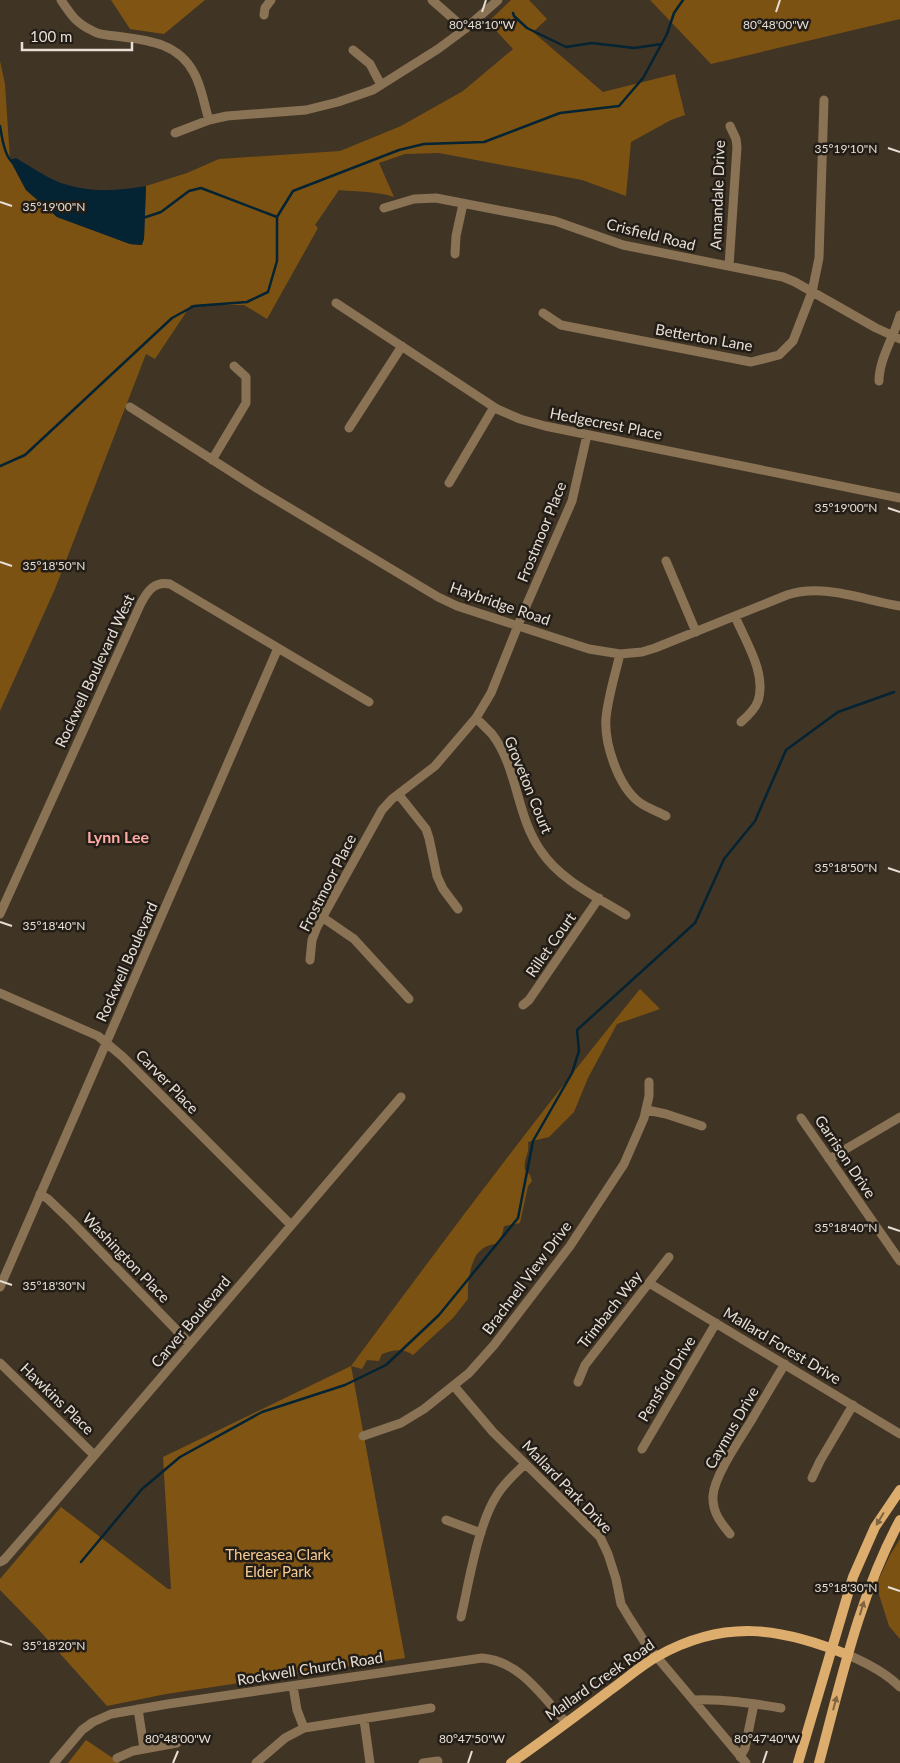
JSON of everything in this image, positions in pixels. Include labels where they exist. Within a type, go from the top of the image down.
[{"type":"main road","points":[[798,1763],[847,1594],[863,1551],[875,1527],[900,1490]]},
{"type":"main road","points":[[818,1763],[848,1655],[874,1572],[900,1520]]},
{"type":"main road","name":"Mallard Creek Road","points":[[511,1763],[657,1656],[707,1635],[734,1630],[778,1633],[831,1648],[848,1655]]},
{"type":"street","points":[[61,0],[74,19],[95,33],[147,40],[175,50],[186,60],[195,74],[209,120]]},
{"type":"street","points":[[264,15],[265,8],[271,0]]},
{"type":"street","points":[[432,0],[465,29]]},
{"type":"street","points":[[175,134],[209,120],[227,116],[306,110],[373,90],[465,29],[498,0]]},
{"type":"street","points":[[353,50],[370,64],[381,85]]},
{"type":"street","name":"Betterton Lane","points":[[543,313],[561,325],[751,362],[779,355],[793,341],[812,292],[819,258],[824,100]]},
{"type":"street","name":"Annandale Drive","points":[[729,266],[736,147],[736,139],[730,126]]},
{"type":"street","name":"Crisfield Road","points":[[384,208],[401,202],[436,198],[555,221],[623,245],[783,277],[897,338]]},
{"type":"street","points":[[456,254],[456,236],[463,204]]},
{"type":"street","name":"Hedgecrest Place","points":[[336,303],[494,407],[511,416],[531,423],[900,498]]},
{"type":"street","points":[[879,382],[882,363],[897,338],[900,315]]},
{"type":"street","points":[[349,428],[402,346]]},
{"type":"street","points":[[212,460],[246,403],[246,377],[234,366]]},
{"type":"street","name":"Haybridge Road","points":[[130,407],[212,460],[438,597],[457,606],[588,649],[620,654],[642,652],[787,594],[808,590],[833,592],[900,606]]},
{"type":"street","points":[[449,483],[494,407]]},
{"type":"street","name":"Frostmoor Place","points":[[310,960],[312,940],[322,917],[382,810],[435,766],[476,718],[491,694],[572,501],[587,435]]},
{"type":"street","points":[[666,561],[696,632]]},
{"type":"street","name":"Rockwell Boulevard West","points":[[0,914],[149,589],[159,584],[170,584],[369,702]]},
{"type":"street","points":[[735,616],[760,681],[760,692],[757,702],[742,722]]},
{"type":"street","name":"Rockwell Boulevard","points":[[0,1287],[278,648]]},
{"type":"street","points":[[620,654],[606,717],[607,738],[621,781],[626,789],[638,801],[666,816]]},
{"type":"street","name":"Groveton Court","points":[[476,718],[492,735],[501,750],[530,833],[540,850],[560,872],[626,915]]},
{"type":"street","points":[[399,795],[426,829],[430,838],[436,876],[458,909]]},
{"type":"street","name":"Rillet Court","points":[[523,1006],[600,898]]},
{"type":"street","points":[[322,917],[354,939],[408,998]]},
{"type":"street","name":"Carver Place","points":[[0,994],[83,1029],[98,1036],[107,1043],[123,1056],[291,1225]]},
{"type":"street","name":"Brachnell View Drive","points":[[363,1436],[387,1429],[412,1417],[469,1373],[494,1345],[570,1246],[624,1164],[636,1141],[647,1110],[649,1082]]},
{"type":"street","name":"Carver Boulevard","points":[[0,1562],[4,1560],[401,1097]]},
{"type":"street","points":[[647,1110],[702,1126]]},
{"type":"street","points":[[829,1159],[900,1117]]},
{"type":"street","name":"Garrison Drive","points":[[801,1118],[900,1262]]},
{"type":"street","name":"Washington Place","points":[[40,1194],[48,1199],[72,1222],[190,1344]]},
{"type":"street","name":"Trimbach Way","points":[[578,1382],[585,1365],[669,1257]]},
{"type":"street","name":"Mallard Forest Drive","points":[[649,1283],[900,1434]]},
{"type":"street","name":"Pensfold Drive","points":[[642,1448],[716,1323]]},
{"type":"street","name":"Hawkins Place","points":[[0,1363],[94,1455]]},
{"type":"street","name":"Caymus Drive","points":[[730,1534],[719,1521],[714,1508],[713,1495],[716,1484],[727,1461],[785,1364]]},
{"type":"street","name":"Mallard Park Drive","points":[[454,1386],[493,1432],[600,1538],[611,1562],[621,1604],[646,1644],[743,1760]]},
{"type":"street","points":[[812,1478],[853,1405]]},
{"type":"street","points":[[461,1617],[481,1533],[495,1497],[525,1464]]},
{"type":"street","points":[[446,1520],[481,1533]]},
{"type":"street","points":[[848,1655],[870,1664],[887,1675],[900,1687]]},
{"type":"street","name":"Rockwell Church Road","points":[[54,1763],[77,1734],[93,1722],[111,1714],[482,1658],[492,1659],[512,1667],[522,1674],[566,1722]]},
{"type":"street","points":[[293,1686],[296,1705],[304,1728]]},
{"type":"street","points":[[694,1700],[724,1700],[780,1708]]},
{"type":"street","points":[[743,1760],[754,1704]]},
{"type":"street","points":[[256,1763],[285,1738],[304,1728],[431,1708]]},
{"type":"street","points":[[138,1709],[144,1748]]},
{"type":"street","points":[[364,1720],[370,1763]]},
{"type":"street","points":[[118,1758],[144,1748],[177,1743]]},
{"type":"street","points":[[423,1763],[438,1761]]},
{"type":"green space","points":[[111,0],[205,0],[164,34],[130,29]]},
{"type":"green space","name":"Thereasea Clark Elder Park","points":[[351,1366],[405,1658],[166,1694],[107,1706],[0,1590],[0,1579],[61,1507],[168,1589],[171,1589],[163,1457]]},
{"type":"green space","points":[[86,1740],[120,1763],[68,1763]]},
{"type":"shaded area","points":[[511,0],[529,0],[547,19],[533,32],[603,92],[675,74],[685,115],[671,120],[631,142],[626,196],[582,180],[439,153],[405,154],[379,163],[394,197],[339,190],[315,225],[318,228],[267,319],[244,305],[191,305],[155,359],[146,354],[55,589],[0,711],[0,61],[5,84],[10,160],[26,190],[57,217],[130,244],[141,245],[144,239],[146,186],[187,173],[219,159],[340,151],[401,126],[463,91],[513,49],[488,22]]},
{"type":"shaded area","points":[[650,0],[900,0],[900,19],[711,64]]},
{"type":"shaded area","points":[[640,989],[660,1009],[617,1024],[588,1078],[574,1112],[549,1137],[528,1142],[525,1170],[530,1175],[532,1181],[528,1186],[520,1223],[504,1226],[498,1242],[485,1247],[477,1255],[470,1274],[468,1299],[453,1318],[413,1355],[405,1351],[394,1351],[382,1354],[379,1361],[367,1360],[362,1369],[351,1366],[493,1176]]},
{"type":"shaded area","points":[[900,1539],[900,1639],[889,1626],[876,1585]]},
{"type":"water","points":[[16,158],[49,178],[72,186],[103,190],[146,186],[144,239],[142,245],[130,244],[57,217],[26,190],[10,160]]},
{"type":"waterway","points":[[0,466],[25,455],[172,318],[194,306],[247,302],[268,292],[277,261],[277,217],[293,191],[399,150],[424,144],[484,142],[560,113],[619,106],[643,78],[667,34],[674,13],[683,0]]},
{"type":"waterway","points":[[513,13],[527,28],[566,47],[592,43],[634,48],[662,44]]},
{"type":"waterway","points":[[0,126],[5,150],[12,162]]},
{"type":"waterway","points":[[143,218],[161,212],[189,191],[201,188],[277,217]]},
{"type":"waterway","points":[[81,1562],[142,1489],[180,1457],[262,1412],[345,1385],[386,1365],[439,1315],[518,1218],[533,1141],[572,1073],[579,1051],[577,1030],[695,923],[724,859],[755,821],[786,750],[838,712],[894,692]]},
{"type":"district","name":"Lynn Lee","points":[[118,837]]}]
